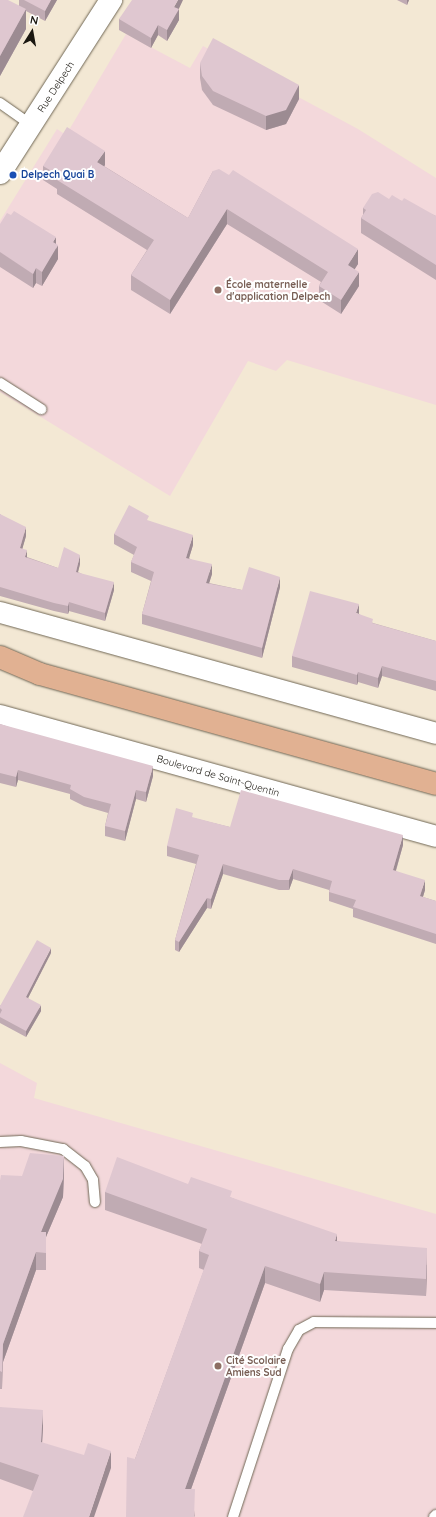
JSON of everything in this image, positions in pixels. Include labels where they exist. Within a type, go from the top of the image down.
[{"type":"main road","points":[[1,660],[40,674],[436,784]]},
{"type":"street","name":"Rue Delpech","points":[[0,173],[111,0]]},
{"type":"street","points":[[0,612],[436,733]]},
{"type":"street","name":"Boulevard de Saint-Quentin","points":[[0,715],[436,836]]},
{"type":"lane","points":[[0,103],[31,125]]},
{"type":"lane","points":[[0,383],[41,409]]},
{"type":"lane","points":[[0,1142],[63,1149],[85,1166],[93,1180],[95,1202]]},
{"type":"lane","points":[[234,1517],[288,1349],[299,1330],[314,1322],[436,1323]]},
{"type":"shaded area","name":"École maternelle d'application Delpech","points":[[126,34],[190,68],[203,46],[358,129],[436,178],[436,405],[287,360],[276,371],[248,361],[170,496],[0,392],[0,221],[57,129],[66,135]]},
{"type":"shaded area","name":"Cité Scolaire Amiens Sud","points":[[0,1063],[37,1083],[34,1098],[436,1214],[436,1517],[0,1517]]},
{"type":"building","points":[[0,0],[8,0],[26,9],[0,56]]},
{"type":"building","points":[[24,0],[51,0],[45,11]]},
{"type":"building","points":[[132,0],[178,0],[174,7],[179,9],[167,30],[158,25],[151,38],[119,19]]},
{"type":"building","points":[[213,38],[299,85],[286,110],[266,116],[213,91],[202,76],[200,63]]},
{"type":"building","points":[[67,127],[105,151],[97,162],[188,218],[213,171],[219,169],[229,175],[233,170],[358,249],[348,265],[359,272],[341,300],[319,286],[328,272],[227,209],[170,300],[131,275],[154,240],[57,180],[60,176],[43,166]]},
{"type":"building","points":[[378,192],[389,199],[392,195],[402,201],[404,198],[436,216],[436,265],[361,218],[366,210],[363,208],[372,194]]},
{"type":"building","points":[[14,211],[56,237],[53,242],[58,245],[42,272],[36,268],[33,274],[0,252],[0,224],[7,213],[11,215]]},
{"type":"building","points":[[129,505],[149,516],[147,520],[193,535],[186,558],[212,564],[206,583],[242,590],[249,567],[280,577],[262,648],[142,614],[154,572],[131,562],[137,547],[114,534]]},
{"type":"building","points":[[0,514],[26,527],[20,548],[27,550],[25,557],[58,568],[64,547],[80,555],[76,572],[114,582],[105,613],[69,602],[68,606],[54,603],[0,587]]},
{"type":"building","points":[[310,591],[359,604],[356,613],[373,619],[372,623],[436,641],[436,681],[382,666],[378,678],[358,672],[357,675],[292,656]]},
{"type":"building","points":[[0,724],[153,766],[146,792],[136,790],[125,831],[105,826],[111,804],[84,797],[70,789],[71,785],[18,770],[16,777],[0,773]]},
{"type":"building","points":[[241,790],[403,835],[393,870],[425,880],[420,896],[436,901],[436,934],[353,907],[356,900],[329,892],[332,881],[293,869],[289,880],[279,880],[223,864],[211,899],[207,898],[179,942],[175,940],[199,855],[167,846],[176,808],[193,813],[192,817],[230,827]]},
{"type":"building","points":[[37,940],[51,948],[26,997],[41,1005],[26,1031],[0,1017],[2,1010],[0,1006]]},
{"type":"building","points":[[30,1153],[64,1156],[63,1179],[41,1232],[46,1232],[46,1253],[36,1252],[3,1344],[2,1372],[0,1371],[0,1181],[1,1175],[22,1176]]},
{"type":"building","points":[[117,1157],[188,1184],[191,1177],[232,1191],[230,1197],[337,1234],[335,1241],[427,1248],[426,1279],[324,1272],[320,1284],[265,1266],[185,1489],[195,1489],[194,1517],[126,1517],[127,1457],[135,1459],[209,1255],[199,1251],[207,1229],[105,1192]]},
{"type":"building","points":[[0,1407],[43,1410],[41,1442],[84,1455],[88,1443],[111,1451],[89,1517],[23,1517],[39,1475],[0,1462]]},
{"type":"place","name":"Delpech Quai B","points":[[13,175]]},
{"type":"place","name":"École maternelle d'application Delpech","points":[[218,290]]},
{"type":"place","name":"Cité Scolaire Amiens Sud","points":[[218,1366]]}]
